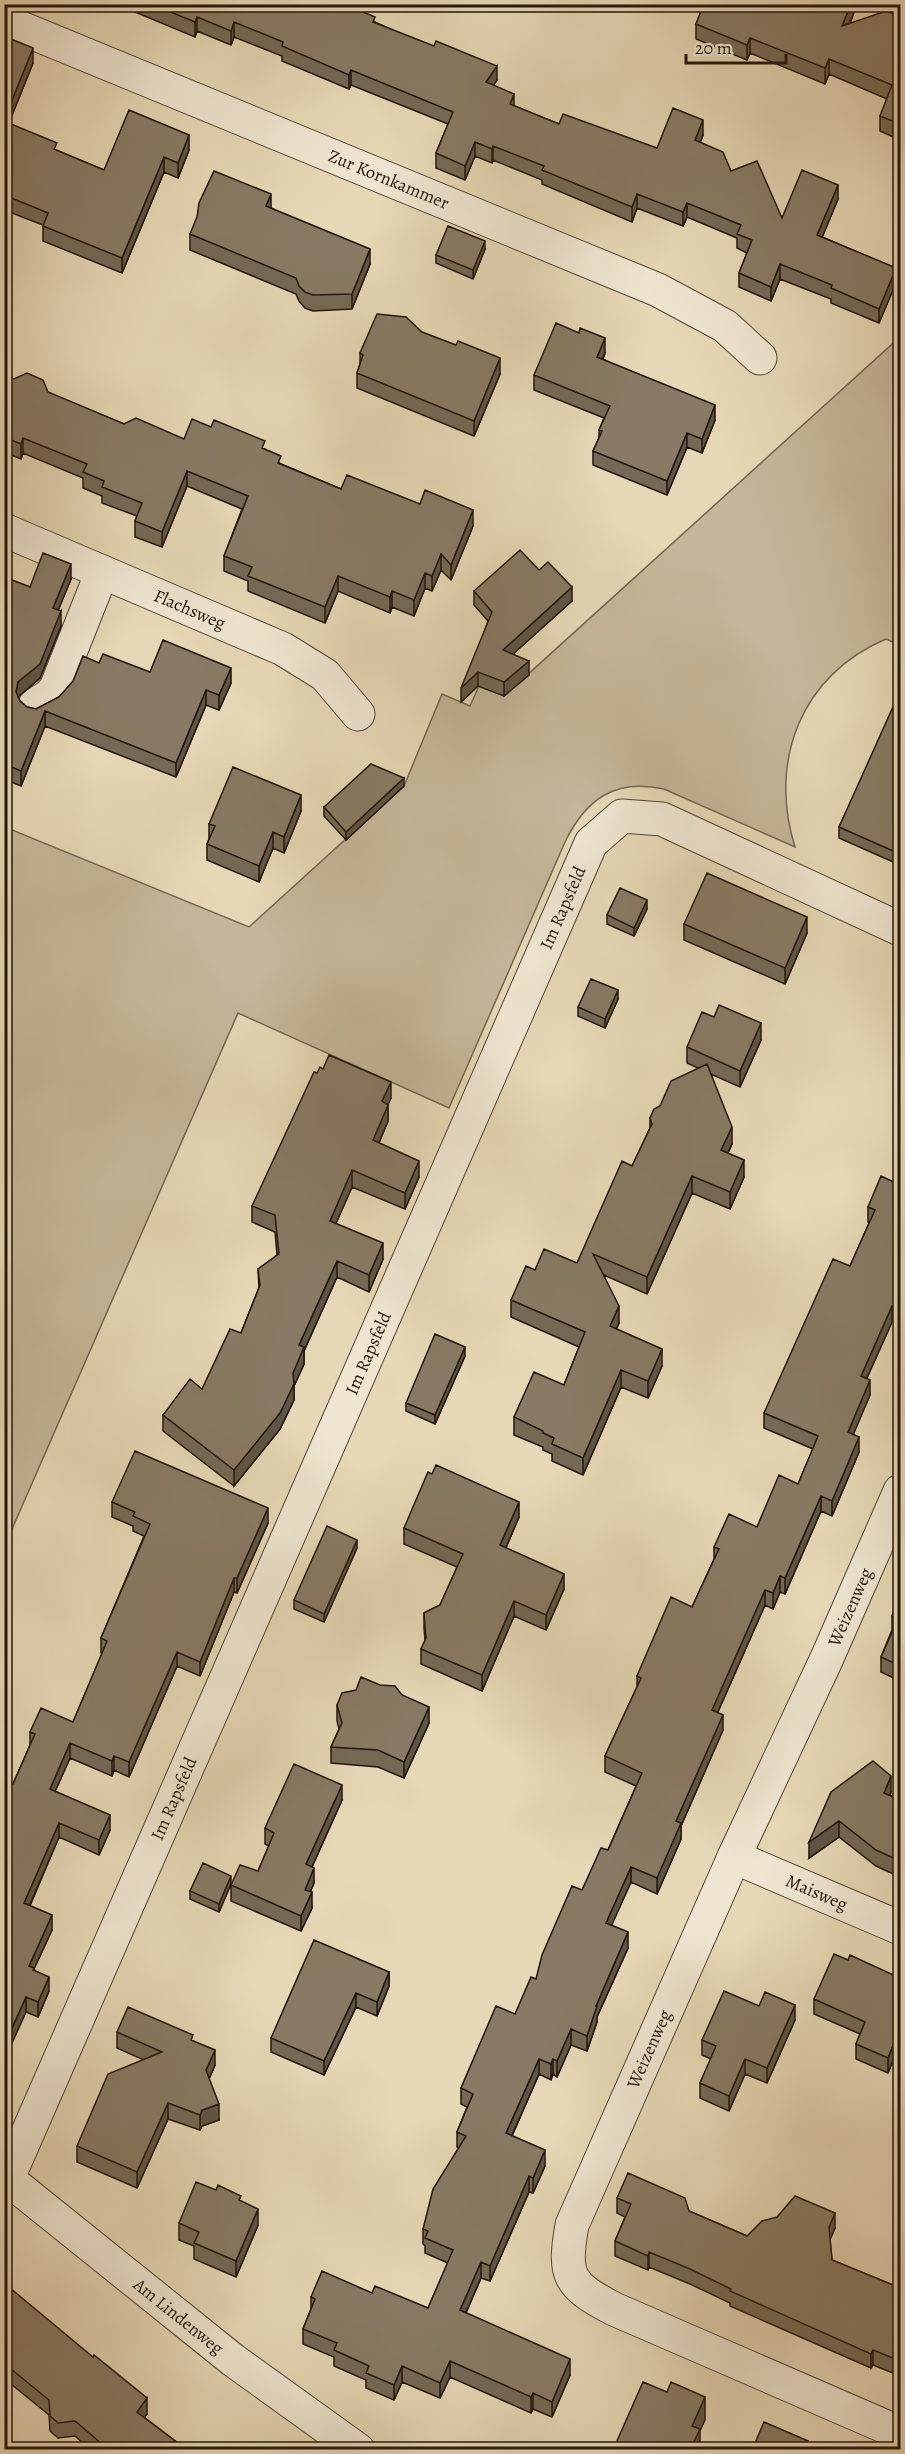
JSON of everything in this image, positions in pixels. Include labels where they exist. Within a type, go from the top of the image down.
[{"type":"street","name":"Zur Kornkammer","points":[[4,21],[658,290],[724,326],[760,358]]},
{"type":"street","name":"Flachsweg","points":[[4,530],[283,649],[325,675],[358,714]]},
{"type":"street","points":[[35,705],[49,696],[56,688],[102,572]]},
{"type":"street","name":"Im Rapsfeld","points":[[6,2177],[591,843],[622,816],[662,819],[900,929]]},
{"type":"street","name":"Weizenweg","points":[[900,1491],[827,1658],[734,1857],[572,2225],[566,2257],[572,2279],[587,2295],[614,2309],[900,2433]]},
{"type":"street","name":"Maisweg","points":[[734,1857],[900,1928]]},
{"type":"street","name":"Am Lindenweg","points":[[6,2177],[233,2360],[358,2450]]},
{"type":"shaded area","points":[[900,337],[900,645],[886,639],[857,655],[832,675],[813,698],[798,724],[790,753],[786,783],[788,815],[795,847],[664,789],[647,786],[631,787],[604,795],[593,803],[582,814],[565,842],[449,1108],[238,1013],[5,1545],[5,827],[249,927],[404,786],[442,694],[470,706],[479,686],[504,696]]},
{"type":"building","points":[[151,4],[344,4],[375,17],[373,22],[434,46],[436,41],[497,66],[486,82],[514,94],[510,104],[559,124],[563,114],[657,148],[673,108],[703,120],[695,140],[723,152],[731,171],[757,161],[782,218],[802,170],[838,185],[817,235],[896,268],[879,309],[831,288],[832,285],[780,264],[771,287],[739,273],[752,240],[737,234],[741,225],[687,203],[683,212],[637,194],[632,207],[542,170],[544,166],[493,146],[492,149],[475,142],[465,166],[436,153],[453,112],[351,70],[349,75],[282,46],[283,42],[234,22],[231,31],[197,17],[195,22]]},
{"type":"building","points":[[704,4],[851,4],[842,26],[886,11],[900,16],[900,124],[880,116],[892,85],[829,59],[825,68],[750,38],[747,45],[696,24]]},
{"type":"building","points":[[6,37],[33,48],[4,120],[4,39]]},
{"type":"building","points":[[129,110],[189,135],[178,163],[164,157],[122,258],[43,226],[48,213],[4,195],[4,121],[57,143],[54,149],[104,170]]},
{"type":"building","points":[[214,171],[271,194],[266,206],[370,249],[352,294],[313,295],[305,292],[299,286],[296,278],[190,234],[197,217],[199,203]]},
{"type":"building","points":[[448,226],[485,241],[473,270],[436,255]]},
{"type":"building","points":[[900,244],[900,266],[895,266]]},
{"type":"building","points":[[377,314],[406,317],[422,332],[456,345],[458,341],[500,358],[474,421],[357,373],[363,355],[360,353]]},
{"type":"building","points":[[556,323],[579,333],[580,328],[605,338],[597,357],[715,405],[702,439],[687,433],[667,481],[593,451],[602,431],[599,430],[610,406],[534,375]]},
{"type":"building","points":[[27,373],[43,380],[48,392],[124,424],[136,418],[184,439],[192,419],[211,427],[214,420],[265,441],[262,448],[281,456],[278,463],[341,489],[347,475],[420,504],[425,490],[473,510],[451,565],[441,554],[432,576],[425,573],[414,600],[392,591],[390,597],[338,576],[325,607],[248,576],[252,567],[224,556],[248,496],[187,471],[162,532],[135,521],[142,503],[102,487],[104,481],[83,472],[87,464],[23,438],[21,444],[4,437],[4,375],[14,379]]},
{"type":"building","points":[[520,550],[539,570],[548,562],[572,587],[503,650],[529,661],[504,682],[478,672],[461,688],[492,612],[474,591]]},
{"type":"building","points":[[43,553],[71,564],[53,608],[61,611],[40,664],[18,682],[16,692],[20,701],[27,707],[36,709],[59,697],[73,681],[83,656],[99,663],[103,654],[150,672],[163,640],[231,668],[219,695],[206,690],[176,763],[45,711],[21,771],[4,764],[4,577],[30,587]]},
{"type":"building","points":[[897,698],[900,699],[900,854],[839,827]]},
{"type":"building","points":[[371,764],[404,778],[346,832],[324,807]]},
{"type":"building","points":[[233,767],[301,795],[284,837],[273,832],[259,866],[207,844],[215,826],[209,824]]},
{"type":"building","points":[[707,873],[807,917],[785,968],[684,924]]},
{"type":"building","points":[[620,888],[647,900],[634,928],[607,915]]},
{"type":"building","points":[[591,979],[618,990],[605,1019],[578,1007]]},
{"type":"building","points":[[719,1005],[761,1023],[740,1071],[687,1047],[702,1012],[714,1017]]},
{"type":"building","points":[[329,1055],[391,1082],[382,1101],[388,1105],[373,1140],[419,1161],[405,1193],[352,1170],[330,1221],[383,1243],[369,1275],[337,1261],[299,1345],[304,1347],[293,1373],[294,1384],[280,1413],[234,1470],[163,1415],[190,1379],[202,1389],[230,1329],[241,1333],[260,1285],[258,1269],[279,1254],[275,1215],[252,1206],[314,1072],[317,1073],[320,1067],[323,1069]]},
{"type":"building","points":[[707,1064],[732,1127],[721,1150],[744,1160],[730,1192],[692,1176],[647,1277],[593,1254],[619,1306],[610,1326],[662,1349],[648,1381],[621,1370],[583,1458],[552,1444],[554,1438],[514,1417],[534,1372],[564,1385],[585,1332],[511,1300],[526,1266],[535,1270],[544,1249],[577,1263],[622,1161],[632,1166],[652,1124],[650,1118],[654,1109],[660,1106],[671,1081]]},
{"type":"building","points":[[881,1176],[900,1185],[900,1310],[892,1306],[861,1376],[870,1380],[848,1432],[859,1437],[832,1501],[821,1496],[785,1578],[780,1576],[773,1593],[765,1590],[712,1710],[723,1715],[676,1821],[681,1823],[657,1878],[631,1867],[606,1923],[628,1932],[596,2006],[587,2036],[571,2029],[557,2061],[553,2059],[551,2064],[539,2059],[506,2133],[545,2150],[533,2178],[529,2176],[490,2266],[481,2262],[460,2310],[570,2359],[552,2402],[533,2393],[531,2397],[450,2361],[440,2383],[402,2366],[394,2385],[366,2373],[369,2366],[334,2350],[337,2343],[303,2329],[315,2299],[311,2297],[322,2271],[372,2293],[375,2286],[428,2308],[453,2250],[425,2238],[428,2231],[423,2229],[433,2189],[466,2136],[457,2132],[473,2094],[461,2088],[496,2006],[515,2014],[531,1977],[536,1979],[542,1955],[572,1886],[582,1890],[601,1848],[608,1850],[642,1773],[605,1756],[641,1678],[637,1676],[671,1597],[692,1607],[719,1549],[714,1547],[729,1514],[757,1527],[779,1475],[798,1484],[818,1436],[764,1413],[833,1259],[850,1266],[875,1210],[868,1207]]},
{"type":"building","points":[[435,1334],[465,1347],[435,1415],[406,1403]]},
{"type":"building","points":[[135,1451],[268,1508],[237,1578],[234,1578],[200,1662],[177,1652],[129,1762],[114,1756],[112,1761],[70,1743],[50,1789],[110,1815],[99,1840],[59,1823],[24,1903],[52,1915],[29,1966],[49,1977],[38,2002],[26,1997],[4,2046],[4,1794],[10,1782],[13,1784],[35,1734],[30,1732],[41,1708],[73,1722],[107,1641],[101,1638],[150,1524],[133,1516],[135,1512],[112,1502]]},
{"type":"building","points":[[436,1465],[519,1502],[500,1545],[564,1574],[546,1615],[514,1601],[482,1675],[421,1649],[426,1638],[424,1613],[440,1605],[463,1554],[404,1528],[428,1472],[432,1474]]},
{"type":"building","points":[[327,1526],[357,1540],[324,1614],[294,1600]]},
{"type":"building","points":[[900,1598],[900,1666],[881,1657],[898,1619],[892,1616]]},
{"type":"building","points":[[361,1677],[380,1685],[395,1686],[402,1695],[429,1707],[404,1762],[378,1750],[331,1747],[342,1723],[337,1705],[342,1693],[356,1690]]},
{"type":"building","points":[[873,1761],[891,1776],[884,1793],[900,1800],[900,1861],[876,1850],[839,1821],[809,1842],[831,1792]]},
{"type":"building","points":[[294,1764],[342,1785],[306,1864],[314,1868],[305,1890],[312,1892],[301,1916],[231,1885],[240,1865],[258,1871],[274,1833],[265,1828]]},
{"type":"building","points":[[203,1863],[231,1876],[219,1904],[190,1891]]},
{"type":"building","points":[[314,1940],[389,1972],[377,2002],[356,1993],[324,2061],[271,2038]]},
{"type":"building","points":[[834,1954],[848,1960],[850,1955],[900,1978],[900,2040],[896,2038],[888,2058],[856,2044],[865,2022],[814,1999]]},
{"type":"building","points":[[724,1991],[759,2006],[765,1992],[795,2005],[767,2068],[745,2059],[729,2096],[700,2083],[716,2046],[702,2040]]},
{"type":"building","points":[[128,2007],[193,2035],[191,2040],[215,2050],[206,2070],[219,2104],[202,2110],[200,2115],[168,2103],[137,2172],[77,2146],[108,2074],[162,2052],[117,2032]]},
{"type":"building","points":[[628,2173],[685,2198],[689,2211],[747,2236],[762,2221],[777,2217],[795,2196],[835,2213],[829,2227],[832,2260],[900,2288],[900,2361],[873,2350],[871,2354],[730,2291],[731,2289],[690,2269],[649,2252],[648,2256],[615,2241],[631,2204],[617,2198]]},
{"type":"building","points":[[196,2182],[216,2190],[218,2185],[241,2196],[239,2200],[258,2209],[236,2261],[194,2243],[199,2232],[179,2223]]},
{"type":"building","points":[[4,2283],[93,2357],[94,2355],[147,2398],[137,2412],[187,2450],[109,2450],[75,2421],[58,2423],[50,2416],[49,2400],[11,2369],[6,2375],[4,2374]]},
{"type":"building","points":[[643,2382],[667,2392],[671,2382],[705,2397],[692,2426],[700,2429],[690,2450],[613,2450]]},
{"type":"building","points":[[764,2422],[808,2441],[804,2450],[752,2450]]}]
